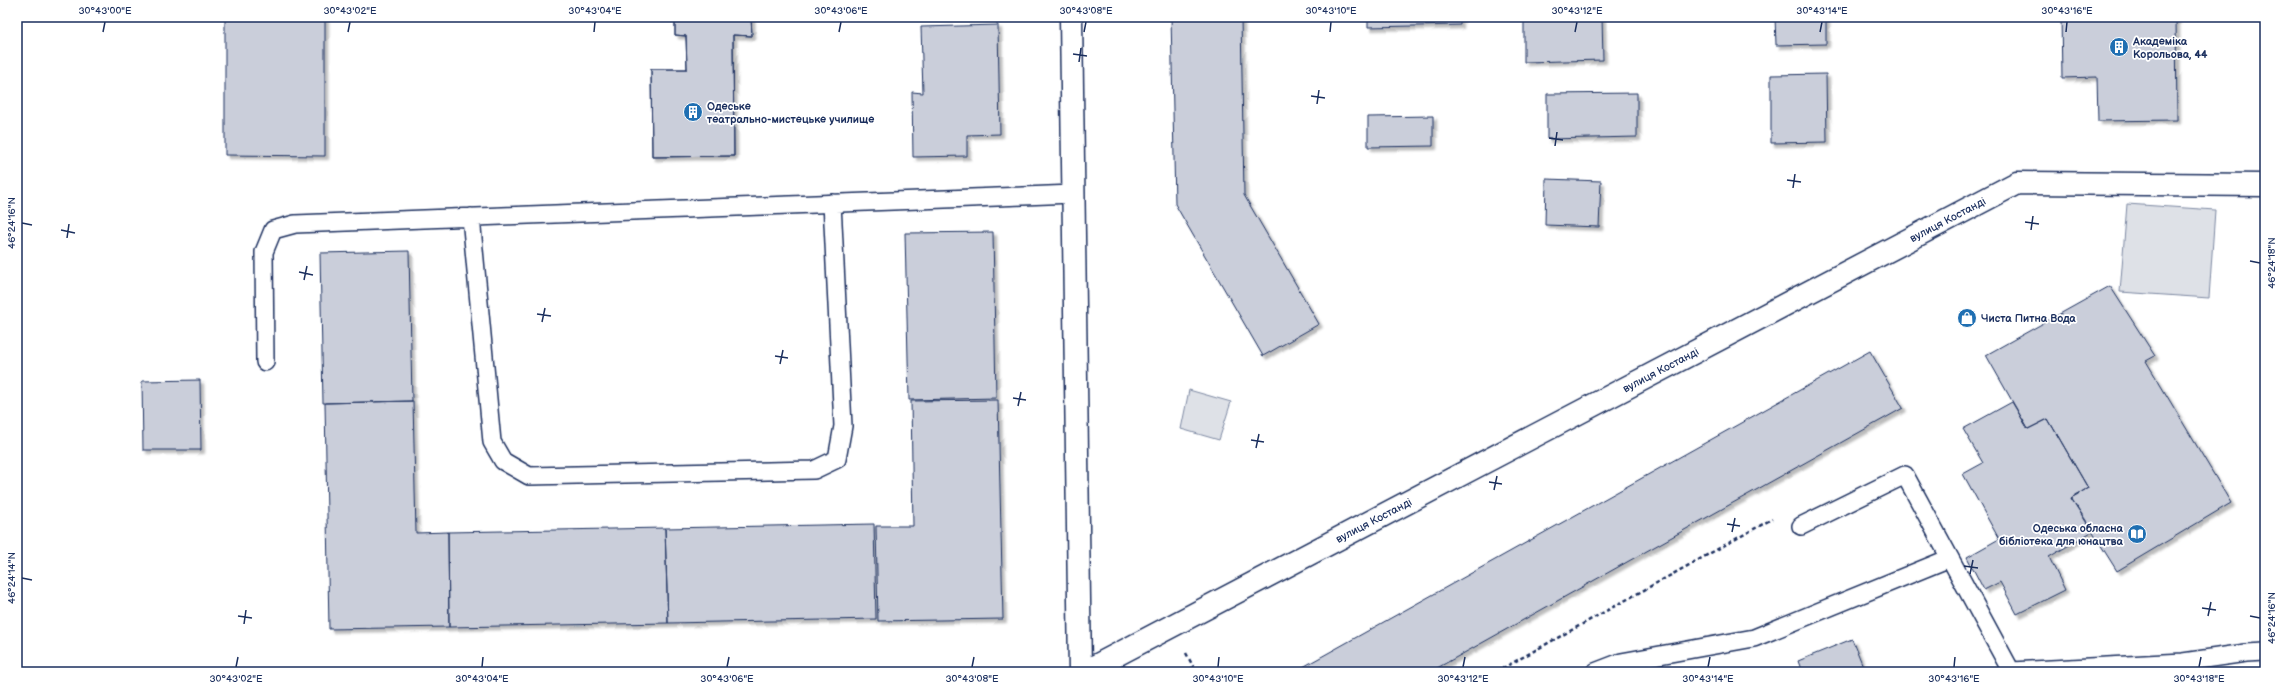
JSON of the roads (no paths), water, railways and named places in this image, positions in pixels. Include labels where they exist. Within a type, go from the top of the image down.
[{"type":"street","points":[[1070,17],[1080,672]]},
{"type":"street","name":"вулиця Костанді","points":[[1084,672],[2017,183],[2265,185]]},
{"type":"lane","points":[[265,362],[264,252],[273,230],[295,224],[1073,194]]},
{"type":"lane","points":[[471,217],[492,442],[503,461],[529,476],[814,470],[837,459],[843,426],[832,203]]},
{"type":"lane","points":[[1802,526],[1905,475],[2011,671],[2184,667],[2246,653],[2265,652]]},
{"type":"lane","points":[[1595,672],[1621,662],[1754,638],[1950,558]]},
{"type":"place","name":"Академіка Корольова, 44","points":[[2119,47]]},
{"type":"place","name":"Одеське театрально-мистецьке училище","points":[[693,112]]},
{"type":"place","name":"Чиста Питна Вода","points":[[1967,318]]},
{"type":"place","name":"Одеська обласна бібліотека для юнацтва","points":[[2137,534]]}]
